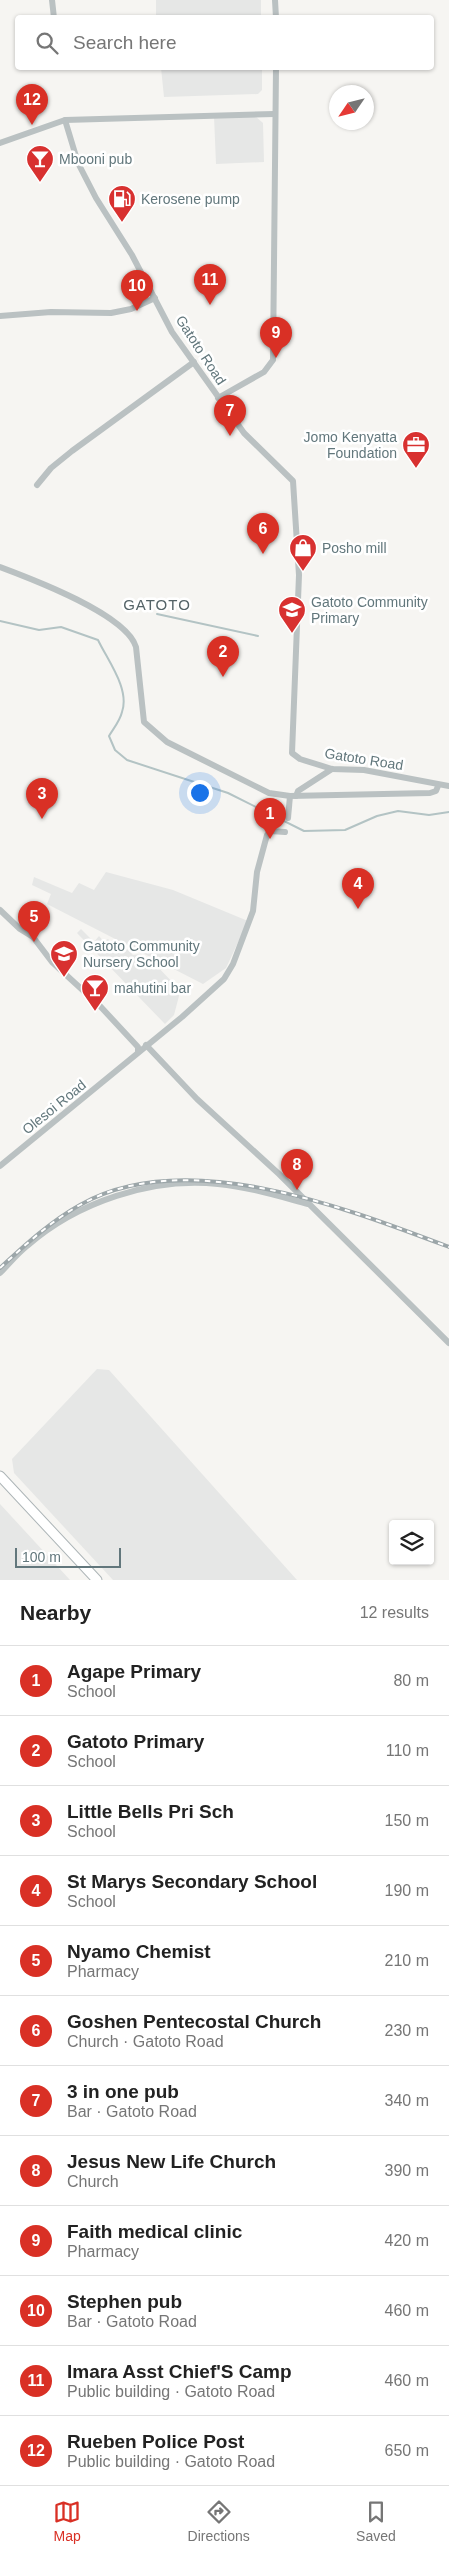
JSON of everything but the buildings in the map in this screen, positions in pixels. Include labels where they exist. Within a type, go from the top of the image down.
[{"type":"main road","points":[[0,1476],[97,1580]]},
{"type":"street","points":[[52,0],[54,15]]},
{"type":"street","points":[[275,0],[276,15]]},
{"type":"street","points":[[218,398],[264,372],[273,360],[276,70]]},
{"type":"street","points":[[0,143],[65,120],[274,114]]},
{"type":"street","name":"Gatoto Road","points":[[65,120],[78,164],[96,198],[132,255],[172,332],[244,433],[293,481],[299,575],[292,753],[300,759],[332,769],[364,770],[434,783],[438,786],[449,786]]},
{"type":"street","points":[[0,316],[61,312],[111,313],[131,308],[155,298]]},
{"type":"street","points":[[37,485],[51,468],[72,451],[194,362]]},
{"type":"street","points":[[0,567],[90,605],[109,617],[132,637],[136,647],[144,722],[153,732],[167,742],[263,790],[293,796],[430,793],[436,791],[438,786]]},
{"type":"street","points":[[288,818],[293,796],[332,769]]},
{"type":"street","name":"Olesoi Road","points":[[0,1166],[100,1086],[224,979],[234,964],[253,911],[257,872],[267,834],[270,831],[285,832]]},
{"type":"street","points":[[0,910],[20,929],[33,937],[52,962],[100,1006],[138,1047],[138,1052]]},
{"type":"street","points":[[146,1045],[197,1099],[259,1155],[449,1343]]},
{"type":"street","points":[[0,1273],[27,1245],[68,1217],[112,1198],[152,1187],[216,1184],[248,1188],[309,1204]]},
{"type":"shaded area","points":[[156,0],[261,0],[261,15],[156,15]]},
{"type":"shaded area","points":[[161,70],[262,70],[262,90],[258,94],[164,97]]},
{"type":"shaded area","points":[[214,116],[255,116],[263,123],[264,162],[216,164]]},
{"type":"shaded area","points":[[106,872],[173,890],[248,921],[226,968],[203,984],[47,904],[51,894],[32,885],[34,877],[72,893],[79,883],[94,890]]},
{"type":"shaded area","points":[[81,929],[94,942],[99,936],[104,942],[108,939],[112,944],[127,949],[133,955],[141,954],[152,961],[177,987],[179,996],[174,1015],[165,1024],[77,933]]},
{"type":"shaded area","points":[[97,1369],[109,1370],[297,1580],[113,1580],[14,1473],[12,1459]]},
{"type":"shaded area","points":[[0,1504],[70,1580],[0,1580]]},
{"type":"waterway","points":[[157,614],[258,636]]},
{"type":"waterway","points":[[0,621],[39,630],[61,627],[98,640],[117,675],[123,694],[124,703],[121,715],[109,736],[115,750],[127,760],[228,793],[304,831],[345,830],[377,816],[398,811],[429,815],[449,812]]},
{"type":"railway","points":[[0,1268],[49,1226],[80,1205],[122,1188],[167,1181],[216,1182],[265,1189],[315,1201],[363,1216],[449,1247]]},
{"type":"place","name":"Rueben Police Post","points":[[32,125]]},
{"type":"place","name":"Mbooni pub","points":[[40,183]]},
{"type":"place","name":"Kerosene pump","points":[[122,223]]},
{"type":"place","name":"Imara Asst Chief'S Camp","points":[[210,305]]},
{"type":"place","name":"Stephen pub","points":[[137,311]]},
{"type":"place","name":"Faith medical clinic","points":[[276,358]]},
{"type":"place","name":"3 in one pub","points":[[230,436]]},
{"type":"place","name":"Jomo Kenyatta Foundation","points":[[416,469]]},
{"type":"place","name":"Goshen Pentecostal Church","points":[[263,554]]},
{"type":"place","name":"Posho mill","points":[[303,572]]},
{"type":"place","name":"Gatoto Community Primary","points":[[292,634]]},
{"type":"place","name":"Gatoto Primary","points":[[223,677]]},
{"type":"place","name":"Little Bells Pri Sch","points":[[42,819]]},
{"type":"place","name":"Agape Primary","points":[[270,839]]},
{"type":"place","name":"St Marys Secondary School","points":[[358,909]]},
{"type":"place","name":"Nyamo Chemist","points":[[34,942]]},
{"type":"place","name":"Gatoto Community Nursery School","points":[[64,978]]},
{"type":"place","name":"mahutini bar","points":[[95,1012]]},
{"type":"place","name":"Jesus New Life Church","points":[[297,1190]]},
{"type":"district","name":"GATOTO","points":[[157,605]]}]
